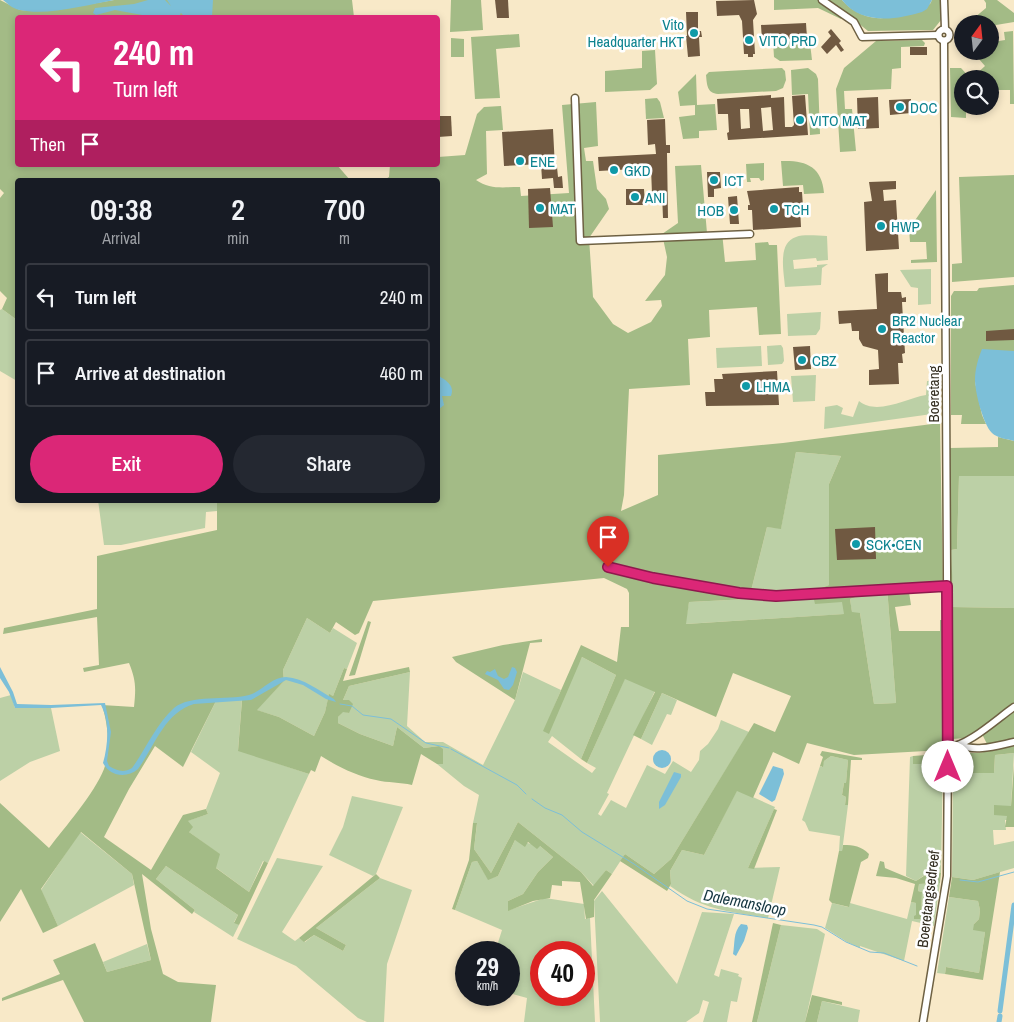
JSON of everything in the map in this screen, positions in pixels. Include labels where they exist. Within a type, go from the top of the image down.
[{"type":"street","points":[[822,0],[854,22],[862,37],[938,35]]},
{"type":"street","name":"Boeretang","points":[[944,0],[944,29],[949,32],[950,36],[944,41],[948,747]]},
{"type":"street","points":[[938,35],[944,29]]},
{"type":"street","points":[[938,35],[944,41]]},
{"type":"street","points":[[576,98],[580,241],[750,234]]},
{"type":"street","points":[[608,567],[653,578],[739,593],[776,596],[947,586]]},
{"type":"street","points":[[948,747],[959,745],[1014,707]]},
{"type":"street","points":[[959,745],[978,749],[1014,742]]},
{"type":"street","name":"Boeretangsedreef","points":[[923,1022],[946,876],[948,747]]},
{"type":"green space","points":[[0,0],[20,10],[35,11],[55,10],[114,0],[352,0],[354,15],[15,15],[15,167],[339,167],[348,178],[15,178],[15,319],[2,309],[7,298],[0,291],[0,198],[4,193],[0,189]]},
{"type":"green space","points":[[451,0],[481,0],[483,30],[450,32]]},
{"type":"green space","points":[[774,0],[842,0],[846,5],[861,14],[870,17],[887,18],[930,4],[932,0],[941,0],[941,20],[933,30],[868,31],[844,12],[841,19],[818,8],[774,10]]},
{"type":"green space","points":[[984,0],[997,0],[1014,13],[1014,22],[999,24],[999,15],[978,15],[986,8]]},
{"type":"green space","points":[[1013,31],[1014,104],[1010,104],[1010,90],[999,90],[999,70],[981,70],[985,66],[980,60],[999,60],[999,41],[1005,40],[1004,32]]},
{"type":"green space","points":[[519,34],[520,47],[496,49],[500,98],[475,99],[471,37]]},
{"type":"green space","points":[[451,38],[464,39],[464,57],[451,57]]},
{"type":"green space","points":[[922,40],[925,43],[924,46],[901,47],[901,68],[892,69],[891,89],[844,91],[845,109],[852,109],[856,151],[840,152],[836,89],[844,68],[876,41]]},
{"type":"green space","points":[[807,41],[810,43],[812,60],[780,61],[774,57],[773,42]]},
{"type":"green space","points":[[655,50],[657,84],[650,90],[605,92],[605,71],[642,68],[642,51]]},
{"type":"green space","points":[[782,68],[785,71],[786,80],[783,88],[776,91],[718,94],[712,92],[707,85],[706,75],[709,72]]},
{"type":"green space","points":[[808,68],[816,74],[818,79],[820,134],[810,135],[808,94],[792,95],[791,70]]},
{"type":"green space","points":[[950,68],[961,68],[963,70],[954,70],[954,115],[966,115],[966,118],[951,117]]},
{"type":"green space","points":[[696,74],[697,105],[715,104],[717,130],[699,131],[699,138],[683,139],[679,117],[695,115],[695,105],[680,106],[678,92]]},
{"type":"green space","points":[[657,98],[660,102],[664,118],[646,119],[645,99]]},
{"type":"green space","points":[[596,102],[598,146],[584,148],[586,161],[593,161],[597,189],[606,199],[609,209],[589,238],[593,297],[613,324],[628,333],[651,322],[662,306],[661,300],[645,301],[665,275],[667,257],[662,234],[678,223],[675,166],[701,165],[707,233],[722,232],[725,262],[756,260],[755,243],[768,242],[769,245],[777,245],[781,334],[759,335],[757,307],[709,310],[710,337],[688,339],[690,385],[629,389],[624,495],[621,511],[658,495],[658,455],[783,443],[940,423],[943,590],[909,592],[911,605],[895,607],[899,631],[940,631],[940,620],[944,620],[944,750],[854,755],[807,743],[799,764],[773,752],[753,798],[737,791],[704,855],[682,850],[670,871],[671,884],[667,891],[620,861],[625,854],[654,874],[671,859],[754,723],[775,732],[791,696],[733,673],[716,717],[662,693],[641,739],[633,735],[655,692],[625,679],[587,763],[581,759],[616,675],[582,657],[549,734],[543,731],[581,645],[617,662],[621,627],[629,627],[629,593],[627,589],[604,578],[373,601],[359,633],[355,635],[336,622],[330,633],[307,618],[283,670],[284,681],[257,710],[279,717],[314,736],[325,712],[329,694],[333,696],[344,668],[347,669],[343,681],[409,667],[410,672],[349,686],[343,700],[349,700],[353,704],[349,713],[343,712],[338,717],[338,723],[360,734],[393,746],[397,727],[424,748],[439,746],[443,749],[443,764],[437,764],[421,754],[412,785],[380,781],[362,776],[321,756],[315,772],[311,770],[309,774],[238,751],[242,700],[216,701],[183,767],[155,746],[129,789],[104,837],[151,870],[183,815],[206,809],[208,814],[188,821],[193,827],[189,832],[220,854],[216,868],[249,892],[264,861],[268,863],[239,925],[234,923],[238,915],[166,866],[156,879],[195,910],[192,914],[142,874],[151,929],[163,974],[178,982],[216,985],[211,1022],[84,1022],[63,980],[2,1001],[2,998],[60,974],[53,960],[95,943],[107,972],[151,960],[132,874],[81,832],[41,889],[58,926],[43,933],[21,889],[0,922],[0,803],[49,848],[86,799],[104,769],[108,737],[102,705],[134,707],[135,689],[129,663],[84,672],[83,668],[99,665],[97,617],[3,634],[4,628],[97,609],[97,556],[217,530],[217,503],[440,503],[440,178],[387,178],[390,167],[440,167],[440,157],[465,155],[477,114],[484,107],[501,106],[503,130],[486,131],[487,174],[476,180],[492,187],[520,187],[521,196],[569,193],[562,105]],"holes":[[[796,452],[841,456],[829,484],[829,585],[812,591],[815,604],[842,602],[844,614],[686,624],[689,602],[749,599],[767,527],[781,529]],[[887,587],[896,703],[874,704],[860,613],[852,612],[850,599]]]},
{"type":"green space","points":[[781,161],[798,162],[811,167],[820,176],[824,193],[804,194],[803,185],[783,186]]},
{"type":"green space","points":[[764,163],[764,180],[750,178],[751,182],[747,182],[746,164]]},
{"type":"green space","points":[[1014,175],[1014,277],[952,282],[952,264],[962,263],[959,177]]},
{"type":"green space","points":[[936,190],[937,262],[911,263],[911,260],[927,259],[926,242],[910,242],[909,229]]},
{"type":"green space","points":[[803,236],[827,236],[828,260],[817,261],[816,258],[793,260],[794,269],[828,264],[822,268],[821,285],[785,287],[783,259],[786,245],[790,240]]},
{"type":"green space","points":[[931,269],[931,304],[918,305],[918,288],[911,287],[900,270]]},
{"type":"green space","points":[[1014,285],[1014,351],[1005,351],[975,382],[982,415],[986,424],[961,424],[962,415],[951,415],[951,296],[954,291],[977,291],[979,288]]},
{"type":"green space","points":[[2,309],[15,319],[15,380],[0,371],[0,310]]},
{"type":"green space","points":[[821,312],[820,329],[816,335],[788,336],[787,314]]},
{"type":"green space","points":[[781,345],[784,361],[782,364],[768,365],[767,346]]},
{"type":"green space","points":[[761,346],[762,366],[717,368],[716,348]]},
{"type":"green space","points":[[816,375],[815,401],[793,402],[791,376]]},
{"type":"green space","points":[[927,381],[932,381],[932,414],[824,429],[825,407],[837,405],[843,408],[841,414],[853,417],[859,401],[874,407],[892,405],[926,395]]},
{"type":"green space","points":[[998,437],[1014,441],[1014,476],[959,476],[957,549],[951,550],[953,593],[950,590],[950,448],[998,447]]},
{"type":"green space","points":[[796,452],[841,456],[829,484],[829,585],[812,591],[843,601],[845,614],[685,624],[689,602],[749,599],[767,527],[781,528]]},
{"type":"green space","points":[[959,475],[1014,476],[1014,608],[951,607],[951,601],[953,601],[951,550],[957,549]]},
{"type":"green space","points":[[98,503],[236,503],[217,511],[206,512],[205,528],[121,545],[104,545]]},
{"type":"green space","points":[[887,587],[896,703],[874,704],[860,613],[852,613],[850,599]]},
{"type":"green space","points":[[951,607],[1014,608],[1014,704],[967,738],[952,739]]},
{"type":"green space","points":[[307,618],[330,633],[333,628],[357,643],[347,669],[344,668],[333,696],[329,695],[325,712],[314,736],[279,717],[256,710],[284,681],[283,670]]},
{"type":"green space","points":[[368,621],[371,622],[355,675],[349,676]]},
{"type":"green space","points":[[542,639],[542,642],[530,643],[515,700],[456,662],[452,657],[503,645]]},
{"type":"green space","points":[[582,657],[616,675],[581,759],[552,736],[548,742],[592,773],[596,768],[587,763],[625,678],[655,691],[607,793],[609,794],[598,814],[601,816],[611,800],[626,808],[647,765],[665,774],[673,761],[691,772],[699,760],[700,751],[708,744],[718,729],[721,720],[749,732],[671,859],[654,874],[625,854],[612,874],[606,870],[594,886],[581,872],[518,822],[491,873],[474,849],[477,824],[473,823],[479,795],[464,786],[437,764],[443,763],[439,746],[424,748],[397,727],[393,746],[360,734],[338,723],[338,717],[343,711],[349,713],[343,700],[349,686],[410,672],[407,726],[425,742],[443,742],[483,765],[515,700],[523,672],[561,690],[544,731]]},
{"type":"green space","points":[[662,693],[677,700],[671,715],[667,714],[652,745],[641,739]]},
{"type":"green space","points":[[11,695],[15,708],[51,708],[60,751],[30,762],[0,781],[0,698]]},
{"type":"green space","points":[[242,699],[238,750],[309,774],[268,863],[263,861],[249,892],[215,867],[219,854],[189,832],[187,821],[208,814],[206,809],[220,773],[191,752],[216,701]]},
{"type":"green space","points":[[1014,712],[1014,739],[987,744],[982,734]]},
{"type":"green space","points":[[1014,746],[1014,753],[995,755],[994,773],[953,773],[955,753],[979,753]]},
{"type":"green space","points":[[822,751],[862,758],[862,760],[851,760],[848,805],[845,805],[846,797],[842,795],[844,783],[846,783],[848,760],[831,756],[824,761],[823,767],[820,766],[823,757],[820,755]]},
{"type":"green space","points":[[1014,753],[1011,806],[994,806],[1007,815],[1008,820],[1005,820],[1006,830],[993,830],[994,845],[1014,841],[1014,868],[973,880],[952,877],[953,773],[994,773],[995,755]]},
{"type":"green space","points":[[939,754],[943,758],[941,873],[929,872],[916,881],[906,876],[910,757],[913,756],[913,764],[939,764]]},
{"type":"green space","points":[[939,754],[939,764],[913,764],[913,756]]},
{"type":"green space","points":[[831,756],[848,760],[846,783],[844,783],[842,795],[846,797],[845,805],[848,805],[842,852],[839,851],[840,836],[809,831],[802,820],[820,766],[822,767],[824,761]]},
{"type":"green space","points":[[1014,765],[1014,827],[1005,827],[1007,816],[994,815],[994,805],[1011,806]]},
{"type":"green space","points":[[737,790],[775,807],[748,868],[780,867],[768,918],[717,909],[694,901],[670,886],[670,871],[682,850],[704,855]]},
{"type":"green space","points":[[352,796],[403,807],[376,874],[373,876],[329,855],[343,827]]},
{"type":"green space","points":[[774,809],[777,810],[754,869],[748,868]]},
{"type":"green space","points":[[518,822],[581,872],[593,886],[606,870],[612,874],[594,900],[594,917],[586,919],[580,882],[562,881],[562,886],[552,885],[550,898],[533,901],[508,911],[508,901],[523,894],[538,872],[553,857],[540,846],[537,849],[528,842],[525,847],[515,840],[498,876],[488,880],[477,861],[472,862],[455,910],[452,909],[469,860],[473,823],[477,823],[474,849],[491,873]]},
{"type":"green space","points":[[80,832],[132,874],[134,885],[58,926],[41,890]]},
{"type":"green space","points":[[515,840],[540,846],[553,857],[538,872],[523,894],[508,901],[509,910],[545,898],[584,904],[585,919],[590,918],[591,941],[530,941],[530,1006],[594,1006],[595,1022],[524,1022],[527,998],[520,996],[520,941],[498,941],[502,930],[455,910],[472,862],[477,861],[488,879],[498,876]]},
{"type":"green space","points":[[843,845],[857,846],[869,854],[868,858],[861,862],[849,907],[832,903],[829,900],[839,851],[842,851]]},
{"type":"green space","points":[[277,858],[323,866],[282,932],[295,941],[299,938],[305,942],[314,935],[343,951],[346,945],[316,928],[380,878],[412,890],[387,964],[384,1022],[367,1022],[358,1018],[296,966],[237,939]]},
{"type":"green space","points":[[880,861],[884,862],[885,868],[916,881],[930,872],[941,873],[940,883],[919,884],[918,891],[922,892],[921,919],[914,919],[916,903],[911,902],[915,884],[896,878],[876,876]]},
{"type":"green space","points":[[166,866],[238,915],[234,922],[239,925],[233,937],[194,912],[195,910],[156,879]]},
{"type":"green space","points":[[1000,872],[983,980],[945,974],[946,967],[979,973],[985,932],[973,930],[974,924],[979,919],[978,901],[949,897],[952,877],[973,880]]},
{"type":"green space","points":[[376,874],[380,878],[316,928],[346,945],[343,951],[314,935],[304,942],[299,938]]},
{"type":"green space","points":[[940,883],[934,926],[912,921],[904,961],[860,946],[860,948],[825,928],[832,903],[848,907],[850,903],[907,919],[911,902],[916,903],[916,915],[921,917],[922,892],[918,891],[919,884]]},
{"type":"green space","points":[[602,891],[677,984],[702,912],[734,914],[714,975],[719,977],[721,969],[739,974],[738,976],[742,978],[737,1002],[731,1001],[727,1022],[703,1022],[709,1002],[703,1000],[699,1013],[686,1022],[600,1022],[594,901]]},
{"type":"green space","points":[[949,897],[978,901],[979,919],[974,924],[985,932],[979,973],[946,967],[945,974],[937,973]]},
{"type":"green space","points":[[773,923],[781,925],[757,1022],[752,1022]]},
{"type":"green space","points":[[781,925],[817,929],[825,934],[805,1022],[757,1022]]},
{"type":"green space","points":[[147,944],[151,960],[107,972],[103,962]]},
{"type":"green space","points":[[812,995],[842,1002],[842,1005],[822,1001],[817,1022],[805,1022]]},
{"type":"green space","points":[[822,1001],[860,1010],[858,1022],[817,1022]]},
{"type":"water","points":[[3,0],[114,0],[42,12],[17,9]]},
{"type":"water","points":[[148,0],[165,0],[171,6],[167,0],[213,0],[212,15],[183,15],[181,13],[180,15],[142,15],[115,10],[96,15],[93,13],[95,8],[134,4]]},
{"type":"water","points":[[842,0],[932,0],[927,9],[922,12],[901,17],[879,18],[859,14]]},
{"type":"water","points":[[982,349],[1014,351],[1014,441],[994,435],[983,415],[975,385],[977,364]]},
{"type":"water","points":[[440,377],[450,384],[452,389],[451,396],[442,396],[444,405],[440,408]]},
{"type":"water","points":[[0,667],[17,704],[105,703],[111,732],[107,761],[109,766],[120,771],[132,768],[156,729],[174,708],[190,701],[249,695],[276,679],[286,677],[305,682],[336,702],[326,699],[303,685],[286,680],[251,700],[194,704],[184,708],[168,722],[138,769],[128,774],[119,775],[110,771],[103,763],[107,726],[101,705],[15,708],[9,692],[0,678]]},
{"type":"water","points":[[512,667],[517,672],[513,685],[509,690],[504,689],[498,680],[485,674],[487,671],[490,672],[495,669],[498,676],[504,679],[508,677]]},
{"type":"water","points":[[662,750],[668,753],[671,759],[668,765],[662,768],[656,765],[653,759],[656,753]]},
{"type":"water","points":[[773,766],[783,769],[784,774],[775,800],[772,802],[759,794]]},
{"type":"water","points":[[674,772],[681,774],[681,777],[665,805],[659,809],[659,802]]},
{"type":"water","points":[[741,924],[747,925],[748,928],[736,956],[733,954],[735,938],[738,927]]},
{"type":"building","points":[[495,0],[508,0],[509,18],[497,18]]},
{"type":"building","name":"VITO PRD","points":[[754,0],[757,14],[753,20],[755,54],[753,54],[753,57],[748,57],[748,54],[744,54],[742,21],[739,15],[717,16],[716,1]]},
{"type":"building","name":"Vito Headquarter HKT","points":[[686,12],[698,12],[698,31],[701,31],[702,37],[699,37],[700,56],[688,57]]},
{"type":"building","points":[[806,23],[807,38],[762,40],[761,25]]},
{"type":"building","points":[[831,29],[841,41],[839,43],[844,50],[841,52],[836,45],[827,54],[821,47],[831,36],[828,32]]},
{"type":"building","points":[[910,47],[927,47],[927,55],[910,55]]},
{"type":"building","name":"VITO MAT","points":[[771,95],[771,98],[784,97],[785,127],[792,127],[794,125],[792,96],[805,95],[808,135],[728,140],[728,114],[718,114],[717,99]],"holes":[[[771,107],[773,130],[763,131],[761,108]],[[740,109],[749,109],[750,128],[741,129]]]},
{"type":"building","points":[[878,97],[879,128],[858,129],[857,98]]},
{"type":"building","name":"DOC","points":[[911,99],[911,113],[890,115],[889,100]]},
{"type":"building","points":[[440,116],[451,116],[452,136],[440,137]]},
{"type":"building","name":"GKD","points":[[665,119],[666,145],[670,145],[670,153],[667,153],[668,218],[663,218],[662,194],[652,194],[651,168],[599,171],[598,157],[656,154],[655,144],[648,145],[647,120]]},
{"type":"building","name":"ENE","points":[[553,129],[555,168],[557,167],[558,177],[562,176],[563,188],[554,188],[553,178],[542,179],[541,164],[504,166],[502,132]]},
{"type":"building","name":"ICT","points":[[707,172],[720,172],[721,188],[714,189],[714,197],[708,197]]},
{"type":"building","name":"HWP","points":[[896,181],[896,189],[883,190],[884,201],[896,200],[899,249],[866,251],[864,202],[872,201],[869,182]]},
{"type":"building","name":"TCH","points":[[799,187],[799,192],[802,192],[803,207],[800,207],[801,227],[753,230],[752,210],[748,210],[748,205],[750,205],[747,191]]},
{"type":"building","name":"MAT","points":[[550,188],[553,227],[529,228],[528,189]]},
{"type":"building","name":"ANI","points":[[626,189],[644,189],[645,205],[626,205]]},
{"type":"building","name":"HOB","points":[[737,196],[739,224],[730,224],[728,197]]},
{"type":"building","name":"BR2 Nuclear Reactor","points":[[888,273],[888,292],[901,292],[902,298],[906,297],[906,302],[902,302],[905,353],[902,354],[903,363],[898,363],[899,384],[869,385],[869,370],[879,369],[878,350],[863,346],[859,339],[859,331],[852,331],[851,323],[839,324],[838,311],[877,309],[875,274]]},
{"type":"building","points":[[1014,329],[1014,340],[986,341],[986,331]]},
{"type":"building","name":"CBZ","points":[[810,346],[811,369],[795,370],[793,347]]},
{"type":"building","name":"LHMA","points":[[777,371],[779,405],[706,406],[705,392],[715,392],[714,379],[723,379],[722,374]]},
{"type":"building","name":"SCK•CEN","points":[[875,527],[876,559],[837,560],[835,529]]},
{"type":"waterway","name":"Dalemansloop","points":[[340,704],[352,706],[363,715],[391,719],[426,743],[449,748]]},
{"type":"waterway","name":"Dalemansloop","points":[[451,749],[517,785],[526,794]]},
{"type":"waterway","name":"Dalemansloop","points":[[532,799],[545,808],[562,815],[582,832],[634,864],[687,901],[707,909],[822,927],[846,942],[870,952],[884,953],[917,966]]},
{"type":"waterway","name":"Dalemansloop","points":[[960,880],[978,882],[1014,872]]},
{"type":"waterway","points":[[1000,1011],[1014,905]]},
{"type":"waterway","points":[[999,1022],[1000,1016]]},
{"type":"place","name":"Vito Headquarter HKT","points":[[694,33]]},
{"type":"place","name":"VITO PRD","points":[[749,40]]},
{"type":"place","name":"DOC","points":[[900,107]]},
{"type":"place","name":"VITO MAT","points":[[800,120]]},
{"type":"place","name":"ENE","points":[[520,161]]},
{"type":"place","name":"GKD","points":[[614,170]]},
{"type":"place","name":"ICT","points":[[714,180]]},
{"type":"place","name":"ANI","points":[[635,197]]},
{"type":"place","name":"MAT","points":[[540,208]]},
{"type":"place","name":"TCH","points":[[774,209]]},
{"type":"place","name":"HOB","points":[[734,210]]},
{"type":"place","name":"HWP","points":[[881,226]]},
{"type":"place","name":"BR2 Nuclear Reactor","points":[[882,329]]},
{"type":"place","name":"CBZ","points":[[802,360]]},
{"type":"place","name":"LHMA","points":[[746,386]]},
{"type":"place","name":"SCK•CEN","points":[[856,544]]},
{"type":"route","points":[[608,567],[653,578],[739,593],[776,596],[947,586],[948,767]]}]
